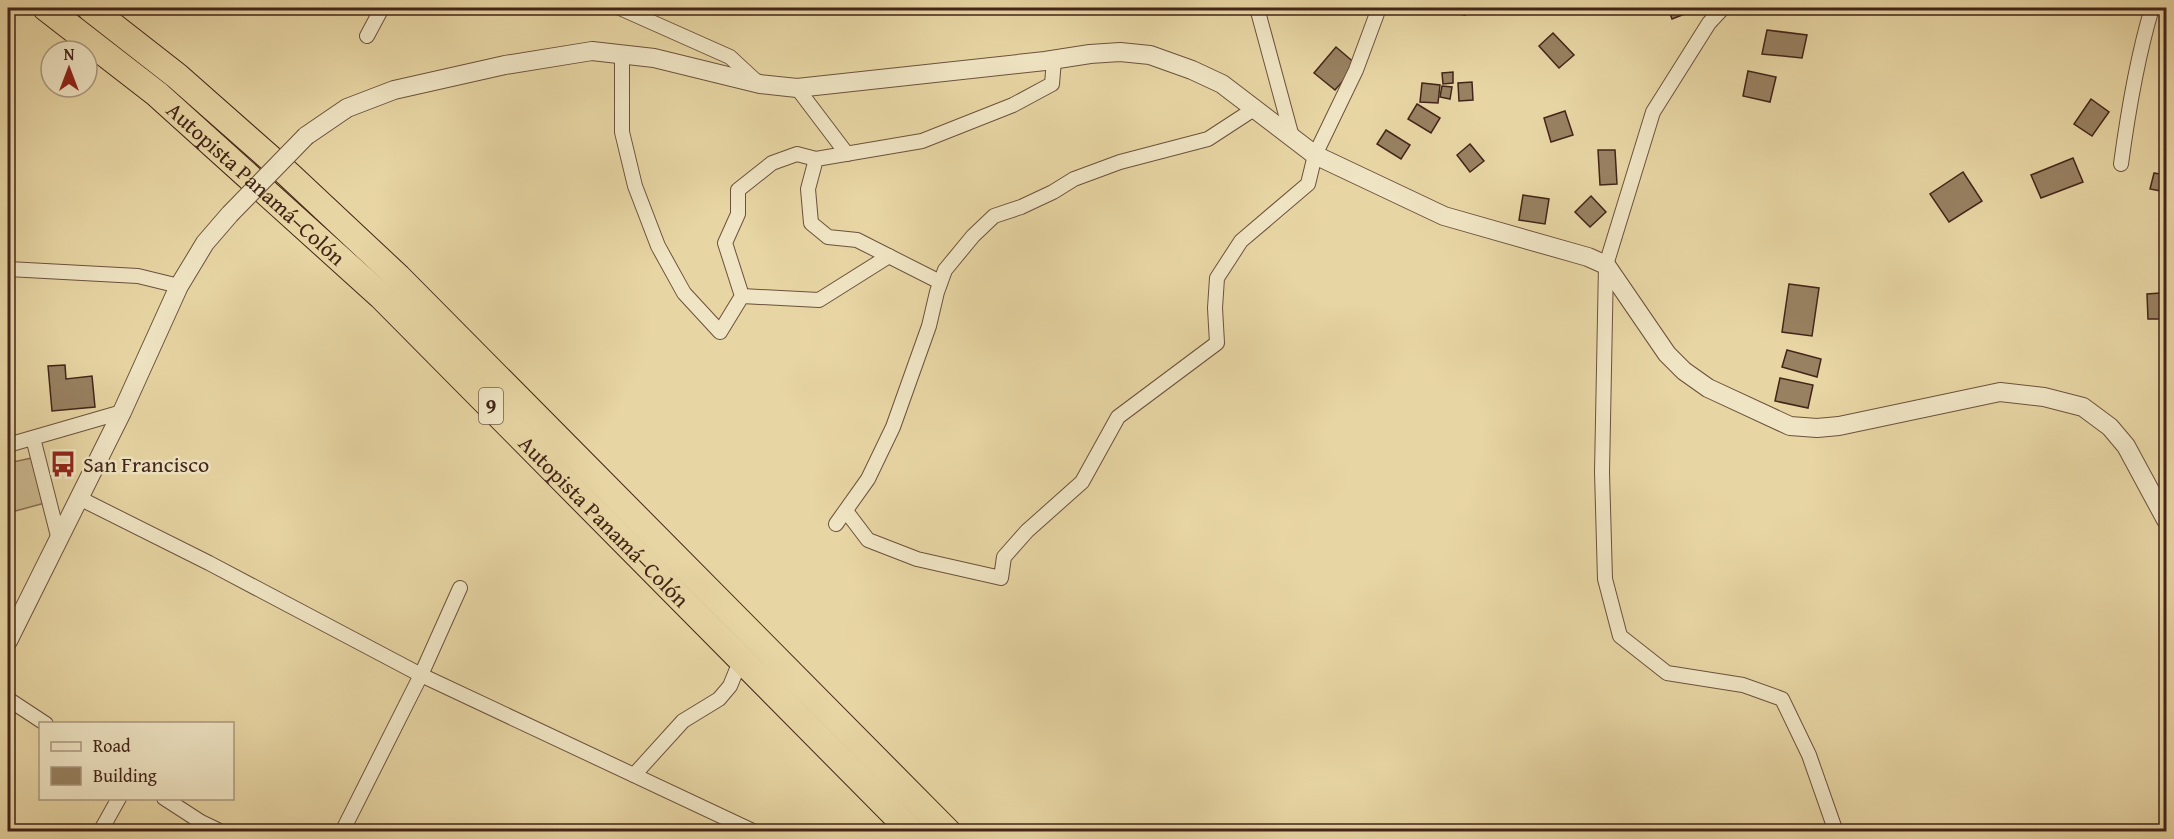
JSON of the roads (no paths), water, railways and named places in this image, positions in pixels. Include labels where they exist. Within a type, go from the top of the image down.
[{"type":"highway","name":"Autopista Panamá–Colón","points":[[46,8],[157,94],[381,296],[912,831]]},
{"type":"highway","name":"Autopista Panamá–Colón","points":[[90,8],[194,91],[288,174],[398,277],[948,831]]},
{"type":"street","points":[[367,36],[382,8]]},
{"type":"street","points":[[620,8],[730,57],[760,84]]},
{"type":"street","points":[[1257,8],[1293,137]]},
{"type":"street","points":[[846,511],[868,540],[917,559],[1001,578],[1004,557],[1027,531],[1082,482],[1118,417],[1217,343],[1215,308],[1217,278],[1241,241],[1308,184],[1316,155],[1356,70],[1379,8]]},
{"type":"street","points":[[1723,8],[1703,31],[1653,112],[1606,265],[1602,472],[1605,579],[1620,636],[1667,672],[1743,685],[1782,699],[1809,755],[1836,831]]},
{"type":"street","points":[[2121,164],[2144,34],[2152,8]]},
{"type":"street","points":[[8,641],[122,412],[179,286],[205,243],[306,136],[347,108],[394,90],[505,65],[592,51],[654,58],[760,84],[797,88],[1054,60],[1090,54],[1120,52],[1150,55],[1222,84],[1316,155],[1444,216],[1588,257],[1606,265],[1667,354],[1684,371],[1708,388],[1790,426],[1817,428],[1839,426],[2000,392],[2044,397],[2083,407],[2110,427],[2126,446],[2166,520]]},
{"type":"street","points":[[622,54],[622,132],[634,186],[658,246],[684,293],[720,332],[742,296],[725,243],[738,214],[738,190],[772,163],[797,154],[816,159],[921,141],[1013,105],[1052,84],[1054,60]]},
{"type":"street","points":[[797,88],[847,154]]},
{"type":"street","points":[[836,524],[868,479],[893,427],[929,326],[940,282],[945,270],[972,236],[994,216],[1021,207],[1074,179],[1120,162],[1208,139],[1254,109]]},
{"type":"street","points":[[816,159],[808,189],[811,223],[828,237],[857,240],[940,282]]},
{"type":"street","points":[[742,296],[819,300],[889,256]]},
{"type":"street","points":[[8,269],[138,276],[179,286]]},
{"type":"street","points":[[8,445],[122,412]]},
{"type":"street","points":[[33,438],[58,540]]},
{"type":"street","points":[[79,498],[209,563],[421,675],[754,831]]},
{"type":"street","points":[[342,831],[421,675],[460,588]]},
{"type":"street","points":[[634,775],[683,721],[719,699],[730,686],[741,659]]},
{"type":"street","points":[[8,699],[44,722]]},
{"type":"street","points":[[100,831],[118,800]]},
{"type":"street","points":[[167,800],[201,822],[222,831]]},
{"type":"place","name":"San Francisco","points":[[63,464]]}]
